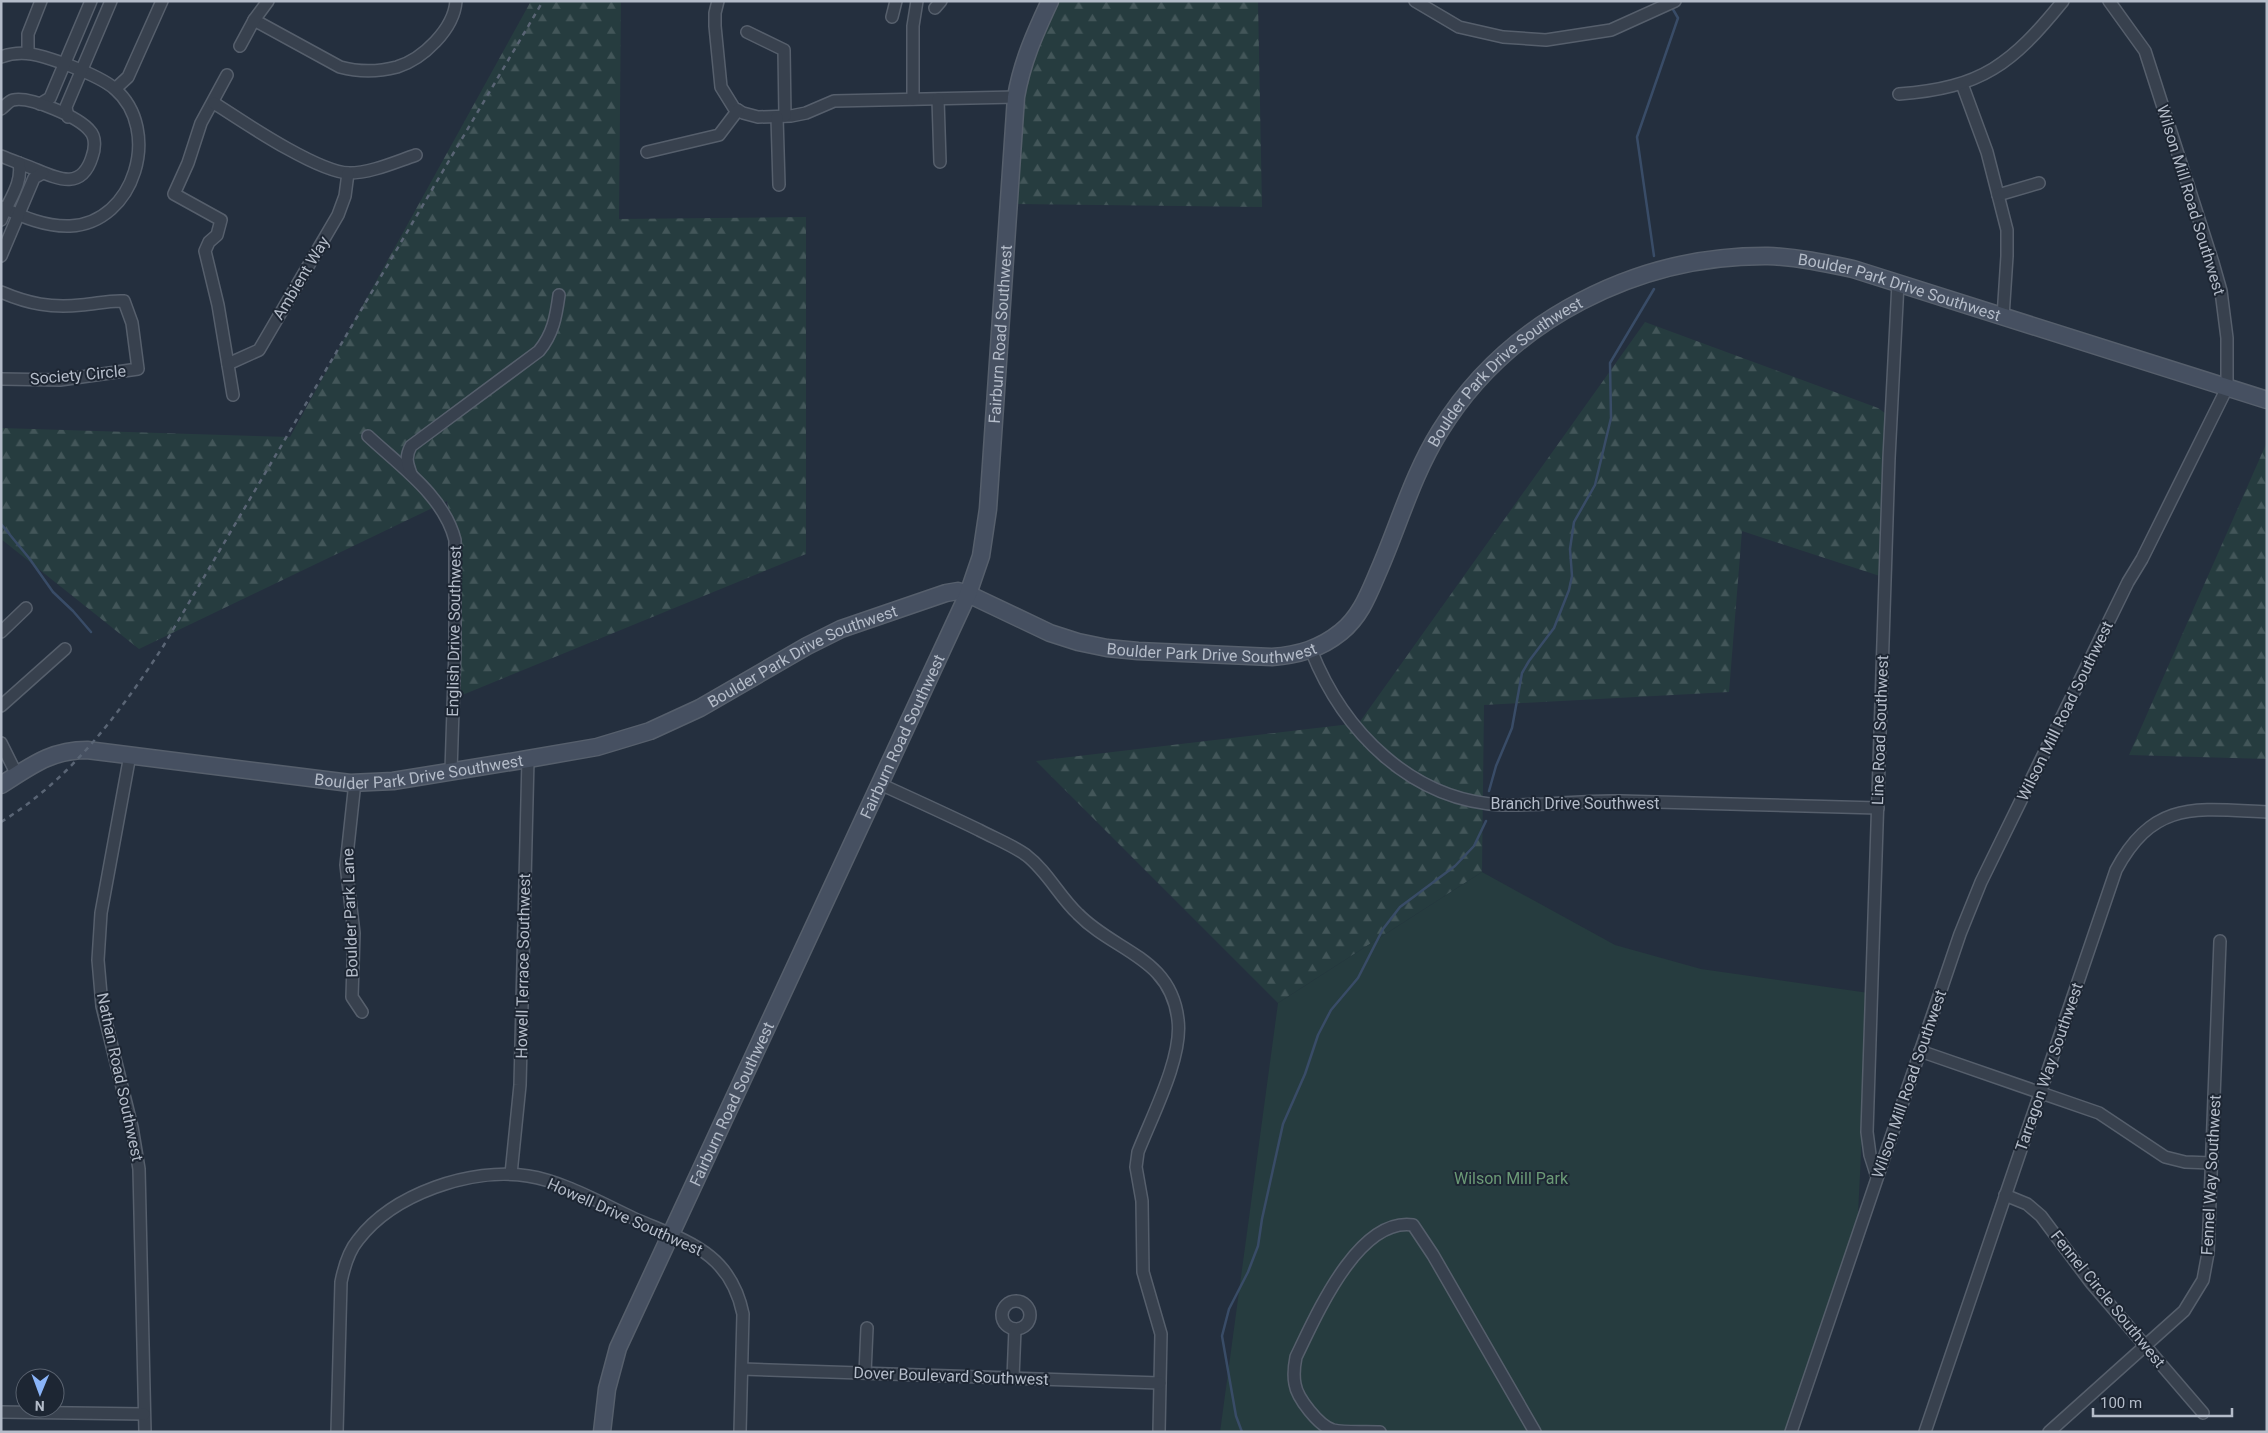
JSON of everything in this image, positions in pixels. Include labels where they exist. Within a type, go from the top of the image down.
[{"type":"street","points":[[28,53],[28,34],[41,1]]},
{"type":"street","points":[[40,104],[50,98],[91,1]]},
{"type":"street","points":[[68,116],[66,107],[111,1]]},
{"type":"street","points":[[115,89],[128,77],[162,1]]},
{"type":"street","points":[[240,46],[254,20],[268,1]]},
{"type":"street","points":[[254,20],[340,67],[354,71],[374,71],[398,66],[424,51],[447,29],[452,20],[456,1]]},
{"type":"street","points":[[718,1],[715,19],[721,87],[728,100],[738,110],[758,117],[806,113],[834,102],[1016,97]]},
{"type":"street","points":[[892,18],[896,1]]},
{"type":"street","points":[[913,99],[913,26],[917,1]]},
{"type":"street","name":"Fairburn Road Southwest","points":[[602,1432],[607,1389],[618,1348],[968,594],[981,556],[988,509],[1016,97],[1020,73],[1031,42],[1050,1]]},
{"type":"street","points":[[1414,1],[1459,27],[1503,37],[1546,40],[1611,30],[1675,1]]},
{"type":"street","points":[[1899,94],[1932,91],[1962,84],[1994,69],[2021,49],[2063,1]]},
{"type":"street","name":"Wilson Mill Road Southwest","points":[[1791,1432],[1960,934],[1981,882],[2227,388],[2226,319],[2213,263],[2145,51],[2109,1]]},
{"type":"street","points":[[747,32],[784,50],[779,185]]},
{"type":"street","points":[[1,56],[28,53],[40,55],[81,70],[115,89],[131,110],[139,129],[140,141],[137,166],[122,199],[102,215],[72,226],[51,226],[20,214],[2,212],[17,185],[20,172],[19,163]]},
{"type":"street","points":[[226,75],[214,103],[201,123],[188,163],[174,194],[221,220],[216,235],[209,242],[205,251],[218,306],[233,395]]},
{"type":"street","points":[[1962,84],[1987,152],[2007,230],[2003,317]]},
{"type":"street","points":[[938,98],[940,162]]},
{"type":"street","points":[[1,110],[12,100],[26,100],[40,104],[68,116],[91,131],[94,140],[91,162],[85,172],[70,180],[57,179],[1,156]]},
{"type":"street","points":[[214,103],[303,156],[335,170],[348,173],[362,172],[416,155]]},
{"type":"street","points":[[647,152],[719,135],[738,110]]},
{"type":"street","points":[[1,256],[34,178],[43,172]]},
{"type":"street","name":"Ambient Way","points":[[228,364],[259,350],[338,215],[345,196],[348,173]]},
{"type":"street","points":[[1998,195],[2039,183]]},
{"type":"street","name":"Boulder Park Drive Southwest","points":[[1,785],[38,761],[58,752],[72,750],[130,755],[355,782],[393,781],[597,746],[650,731],[700,708],[840,629],[946,593],[958,591],[1050,632],[1078,642],[1107,648],[1272,657],[1312,650],[1341,632],[1364,605],[1424,461],[1456,407],[1497,362],[1562,311],[1595,292],[1634,278],[1684,264],[1729,258],[1770,256],[1810,260],[1853,268],[2267,400]]},
{"type":"street","name":"Line Road Southwest","points":[[1878,1176],[1870,1155],[1868,1132],[1888,468],[1898,282]]},
{"type":"street","name":"Society Circle","points":[[1,292],[39,305],[82,305],[112,300],[124,301],[132,323],[138,369],[60,380],[1,379]]},
{"type":"street","points":[[413,478],[406,461],[411,446],[538,351],[548,339],[555,321],[559,295]]},
{"type":"street","name":"English Drive Southwest","points":[[368,436],[413,478],[445,514],[452,527],[455,540],[455,649],[451,771]]},
{"type":"street","points":[[1,632],[26,608]]},
{"type":"street","points":[[1,706],[65,649]]},
{"type":"street","name":"Branch Drive Southwest","points":[[1312,650],[1317,664],[1337,697],[1358,730],[1375,750],[1392,765],[1414,779],[1434,790],[1459,798],[1504,805],[1605,800],[1878,808]]},
{"type":"street","points":[[1,743],[17,775]]},
{"type":"street","name":"Nathan Road Southwest","points":[[130,755],[101,913],[98,960],[102,1006],[132,1127],[139,1169],[145,1432]]},
{"type":"street","name":"Howell Terrace Southwest","points":[[510,1174],[520,1085],[528,759]]},
{"type":"street","name":"Boulder Park Lane","points":[[355,782],[346,865],[347,889],[354,933],[352,997],[362,1012]]},
{"type":"street","points":[[880,784],[941,812],[1025,855],[1043,871],[1079,916],[1100,933],[1147,962],[1160,976],[1171,993],[1178,1020],[1177,1047],[1138,1152],[1136,1167],[1142,1201],[1144,1272],[1161,1334],[1159,1432]]},
{"type":"street","name":"Tarragon Way Southwest","points":[[1925,1432],[2116,870],[2127,849],[2144,830],[2156,822],[2184,811],[2199,809],[2267,812]]},
{"type":"street","name":"Fennel Way Southwest","points":[[2049,1432],[2184,1312],[2203,1280],[2208,1253],[2220,941]]},
{"type":"street","points":[[1920,1051],[2099,1113],[2165,1157],[2185,1162],[2212,1163]]},
{"type":"street","name":"Howell Drive Southwest","points":[[337,1432],[341,1282],[346,1262],[356,1242],[367,1229],[386,1213],[421,1192],[458,1181],[490,1175],[510,1174],[529,1176],[550,1182],[670,1234],[710,1255],[722,1267],[733,1283],[739,1297],[742,1314],[740,1432]]},
{"type":"street","name":"Fennel Circle Southwest","points":[[2005,1195],[2027,1204],[2041,1216],[2092,1284],[2203,1413]]},
{"type":"street","points":[[1380,1432],[1333,1430],[1321,1425],[1305,1405],[1295,1386],[1293,1372],[1296,1357],[1342,1271],[1369,1240],[1392,1226],[1401,1224],[1413,1226],[1433,1255],[1535,1432]]},
{"type":"street","points":[[865,1373],[866,1328]]},
{"type":"street","points":[[1013,1378],[1015,1329]]},
{"type":"street","name":"Dover Boulevard Southwest","points":[[742,1369],[1160,1383]]},
{"type":"street","points":[[1,1412],[144,1414]]},
{"type":"green space","points":[[531,1],[621,1],[619,219],[806,217],[806,554],[450,700],[452,529],[447,501],[139,649],[1,539],[1,428],[290,437]]},
{"type":"green space","points":[[1047,1],[1258,1],[1262,207],[1013,204],[1021,64]]},
{"type":"green space","points":[[1645,322],[1878,408],[1893,419],[1892,580],[1742,531],[1729,692],[1484,705],[1482,872],[1278,1003],[1036,761],[1359,723]]},
{"type":"green space","points":[[2267,442],[2267,759],[2129,755]]},
{"type":"green space","name":"Wilson Mill Park","points":[[1482,872],[1615,945],[1701,969],[1869,993],[1857,1235],[1791,1432],[1220,1432],[1278,1003]]},
{"type":"waterway","points":[[1654,256],[1637,137],[1678,18],[1671,6]]},
{"type":"waterway","points":[[1489,791],[1496,766],[1512,728],[1522,673],[1554,628],[1569,590],[1572,576],[1570,549],[1574,522],[1595,485],[1611,418],[1610,363],[1654,289]]},
{"type":"waterway","points":[[1,524],[29,558],[53,592],[91,632]]},
{"type":"waterway","points":[[1242,1432],[1236,1416],[1222,1336],[1229,1309],[1248,1272],[1258,1246],[1262,1219],[1283,1124],[1305,1074],[1318,1035],[1331,1010],[1358,978],[1383,929],[1400,907],[1455,866],[1474,846],[1486,821]]},
{"type":"railway","points":[[1,822],[50,786],[72,765],[112,720],[164,645],[543,1]]}]
